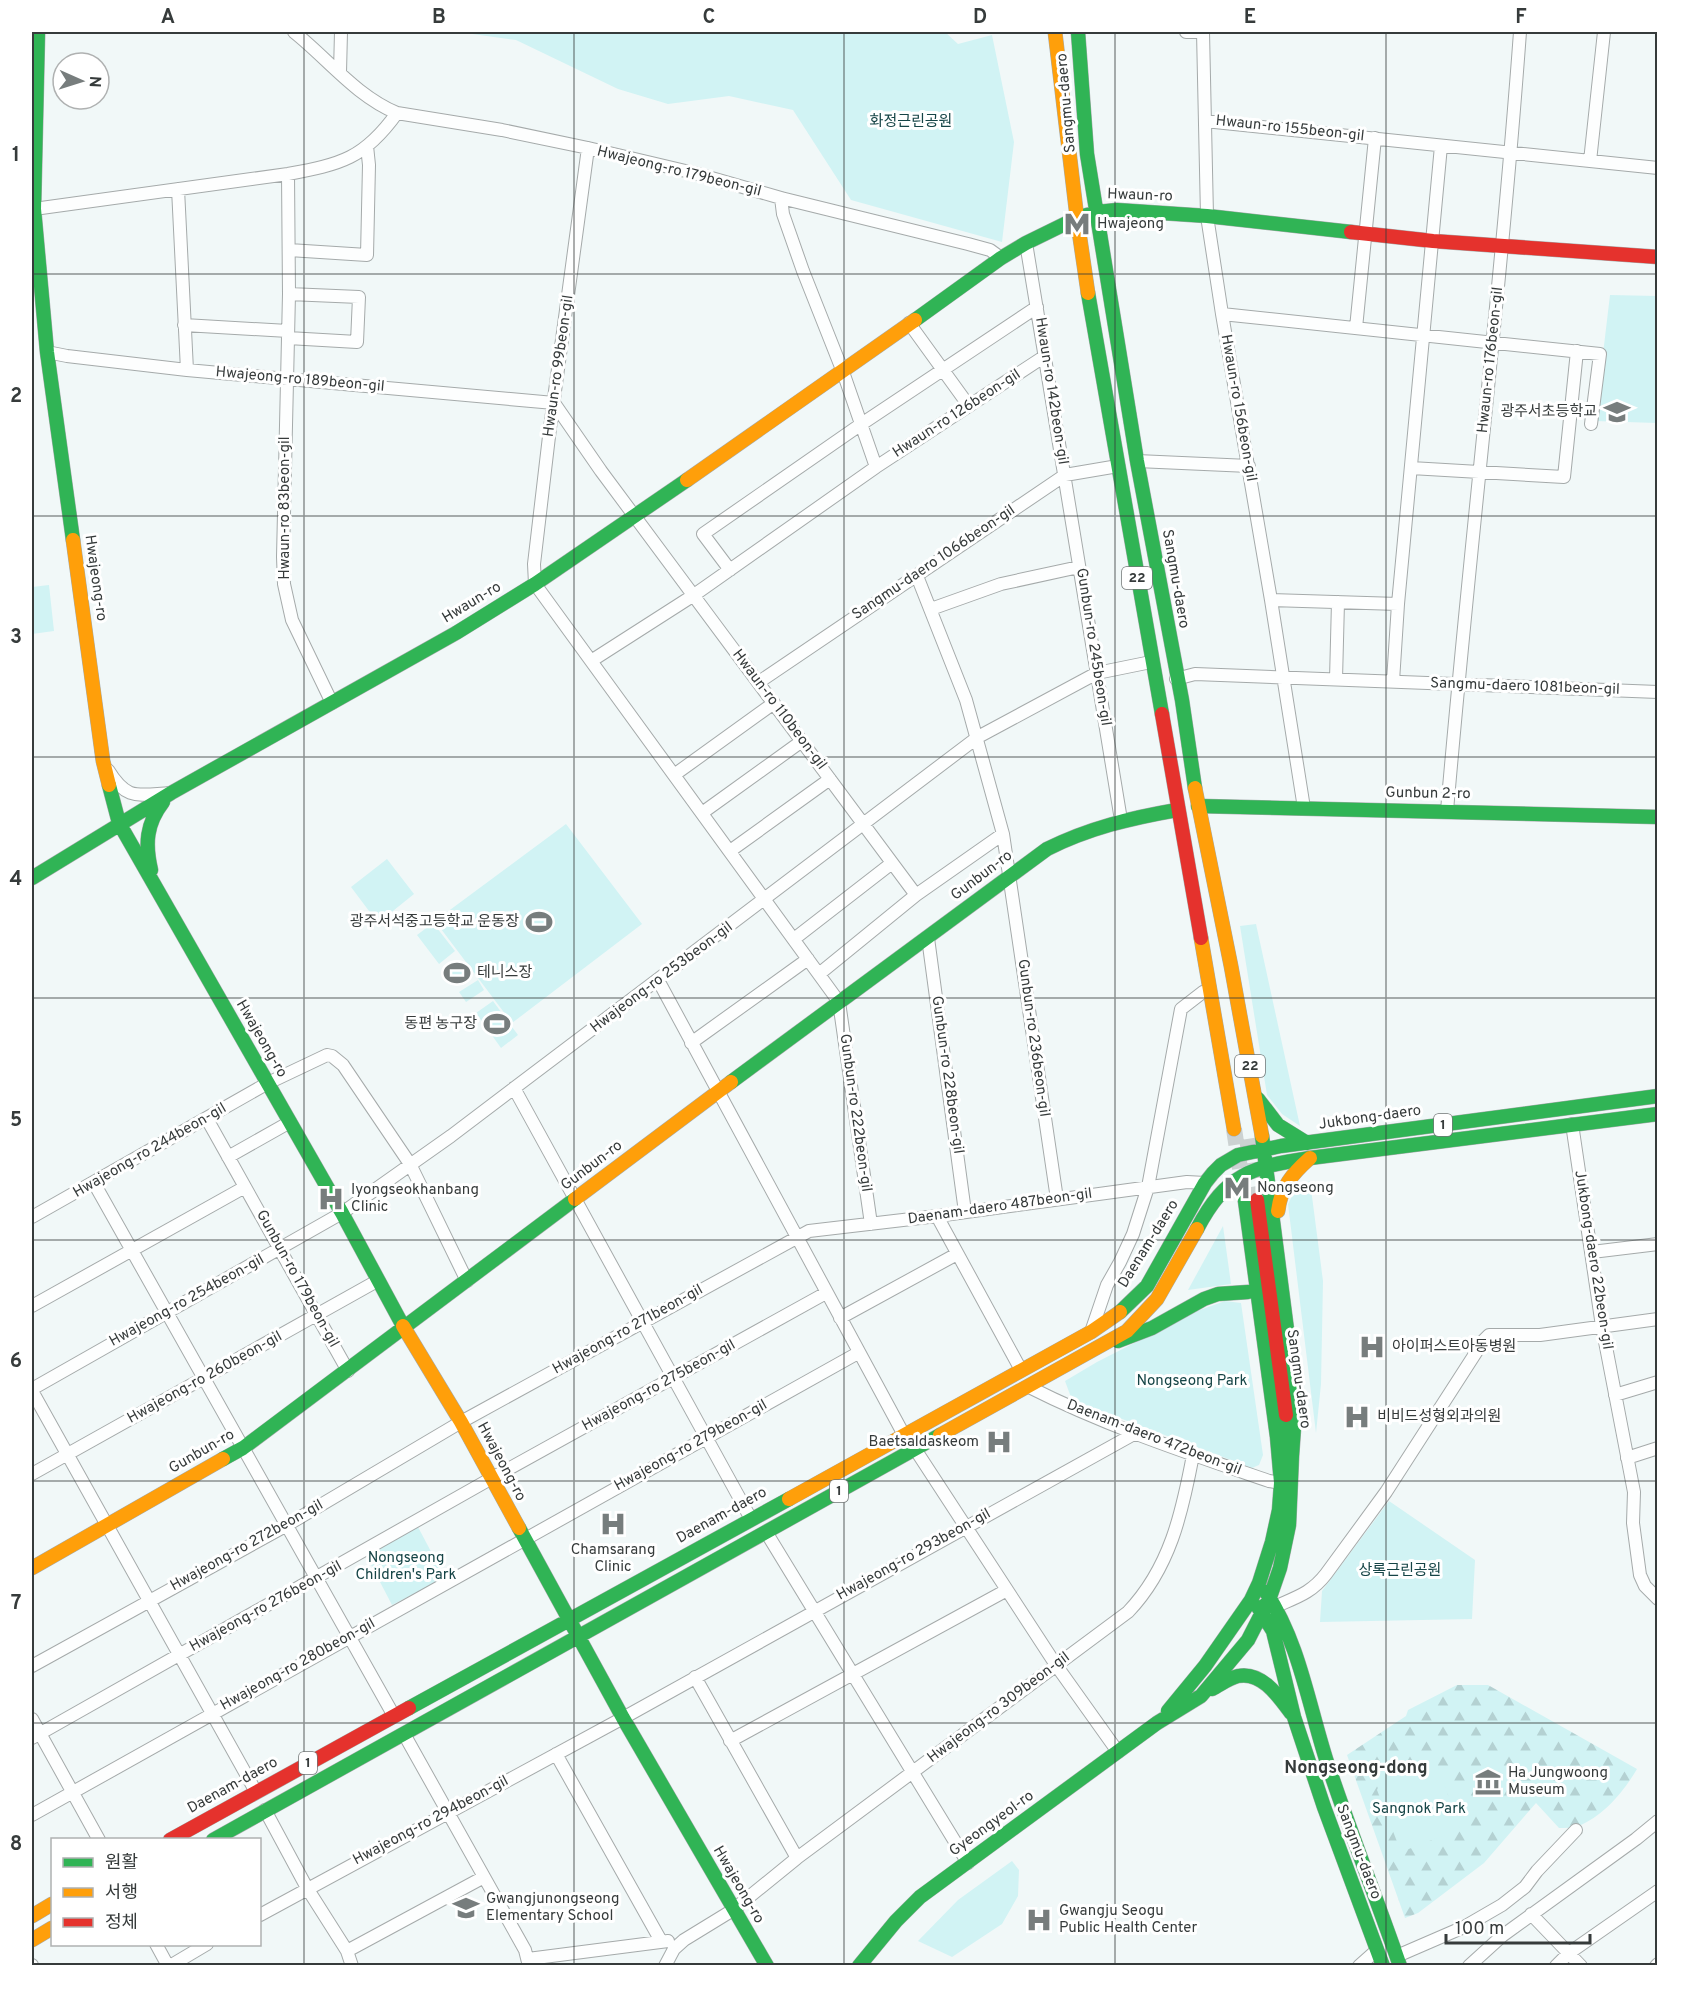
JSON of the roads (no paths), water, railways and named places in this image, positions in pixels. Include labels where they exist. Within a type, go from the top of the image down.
[{"type":"street","name":"Hwajeong-ro","points":[[38,32],[33,202],[38,333],[47,352],[103,761],[119,823],[342,1213],[404,1328],[461,1422],[623,1718],[767,1965]]},
{"type":"street","name":"Hwajeong-ro 179beon-gil","points":[[294,32],[376,104],[397,112],[502,130],[694,173],[780,198],[990,250],[1001,258]]},
{"type":"street","points":[[340,72],[341,32]]},
{"type":"street","name":"Sangmu-daero","points":[[1055,32],[1077,218],[1151,662],[1202,936],[1233,1140]]},
{"type":"street","name":"Sangmu-daero","points":[[1078,32],[1087,154],[1137,461],[1176,679],[1182,700],[1198,806],[1222,919],[1215,936],[1233,1140],[1232,1182],[1264,1409],[1281,1483]]},
{"type":"street","points":[[1186,32],[1203,32]]},
{"type":"street","name":"Hwaun-ro 155beon-gil","points":[[1203,32],[1207,216]]},
{"type":"street","name":"Hwaun-ro 176beon-gil","points":[[1447,811],[1512,153],[1520,32]]},
{"type":"street","points":[[1590,161],[1604,32]]},
{"type":"street","points":[[33,202],[178,189],[288,174],[340,163],[377,138],[397,112]]},
{"type":"street","name":"Hwaun-ro 155beon-gil","points":[[1205,121],[1658,168]]},
{"type":"street","points":[[1356,328],[1375,138]]},
{"type":"street","points":[[289,250],[367,255],[369,165],[367,146]]},
{"type":"street","points":[[1393,681],[1398,604],[1441,146]]},
{"type":"street","name":"Hwaun-ro 99beon-gil","points":[[535,584],[536,552],[554,403],[588,148]]},
{"type":"street","name":"Hwaun-ro 83beon-gil","points":[[288,174],[289,294],[284,584],[292,620],[332,703]]},
{"type":"street","points":[[178,189],[187,369]]},
{"type":"street","name":"Hwaun-ro 126beon-gil","points":[[780,198],[783,214],[803,271],[843,372],[876,467],[1045,356]]},
{"type":"street","name":"Hwaun-ro","points":[[32,878],[119,823],[456,633],[535,584],[636,517],[1001,258],[1077,218],[1097,212],[1117,210],[1207,216],[1433,241],[1658,257]]},
{"type":"street","name":"Hwaun-ro 156beon-gil","points":[[1207,216],[1304,808]]},
{"type":"street","name":"Hwaun-ro 142beon-gil","points":[[1026,243],[1065,475]]},
{"type":"street","points":[[184,325],[357,342],[359,297],[289,294]]},
{"type":"street","name":"Hwaun-ro 142beon-gil","points":[[943,369],[1037,307]]},
{"type":"street","points":[[1222,314],[1600,354],[1591,424]]},
{"type":"street","points":[[909,323],[969,406]]},
{"type":"street","name":"Hwajeong-ro 189beon-gil","points":[[47,352],[187,369],[554,403]]},
{"type":"street","points":[[1411,468],[1564,477],[1580,352]]},
{"type":"street","points":[[730,570],[703,534],[943,369]]},
{"type":"street","name":"Hwaun-ro 110beon-gil","points":[[554,403],[601,471],[916,896]]},
{"type":"street","points":[[1137,461],[1249,466]]},
{"type":"street","name":"Sangmu-daero 1066beon-gil","points":[[759,682],[1065,475],[1118,466]]},
{"type":"street","points":[[591,661],[694,595],[876,467]]},
{"type":"street","name":"Gunbun-ro 245beon-gil","points":[[1065,475],[1121,820]]},
{"type":"street","points":[[931,609],[1001,584],[1079,567]]},
{"type":"street","name":"Gunbun-ro 236beon-gil","points":[[917,576],[978,737],[1003,834],[1056,1199]]},
{"type":"street","points":[[535,584],[839,1002]]},
{"type":"street","points":[[1271,600],[1398,604]]},
{"type":"street","points":[[1336,679],[1338,602]]},
{"type":"street","name":"Hwajeong-ro 253beon-gil","points":[[342,1213],[451,1136],[978,737],[1097,673],[1151,662]]},
{"type":"street","name":"Sangmu-daero 1081beon-gil","points":[[1176,679],[1195,674],[1658,692]]},
{"type":"street","points":[[674,776],[774,703]]},
{"type":"street","points":[[702,813],[802,741]]},
{"type":"street","points":[[103,761],[117,784],[132,795],[171,793]]},
{"type":"street","points":[[730,851],[830,779]]},
{"type":"street","points":[[154,885],[147,852],[147,833],[155,812],[171,793]]},
{"type":"street","name":"Gunbun 2-ro","points":[[1198,806],[1658,817]]},
{"type":"street","name":"Gunbun-ro","points":[[32,1568],[243,1448],[1047,849],[1074,834],[1121,820],[1177,810]]},
{"type":"street","points":[[819,974],[916,896],[1003,834]]},
{"type":"street","points":[[794,939],[892,863]]},
{"type":"street","name":"22","points":[[1222,919],[1255,1093],[1266,1167]]},
{"type":"street","name":"22","points":[[1202,936],[1197,949],[1203,992],[1233,1140]]},
{"type":"street","name":"Gunbun-ro 228beon-gil","points":[[928,938],[966,1212]]},
{"type":"street","points":[[691,1043],[808,959]]},
{"type":"street","points":[[658,980],[904,1435]]},
{"type":"street","points":[[1091,1332],[1107,1285],[1133,1234],[1148,1187],[1181,1009],[1203,992]]},
{"type":"street","name":"Gunbun-ro 222beon-gil","points":[[839,1002],[871,1224]]},
{"type":"street","name":"Hwajeong-ro 244beon-gil","points":[[32,1217],[268,1083],[327,1055],[332,1056],[343,1065],[410,1164]]},
{"type":"street","points":[[514,1088],[751,1519]]},
{"type":"street","points":[[1255,1093],[1269,1116],[1278,1125],[1307,1143]]},
{"type":"street","name":"Jukbong-daero","points":[[1233,1140],[1264,1148],[1658,1096]]},
{"type":"street","name":"Jukbong-daero","points":[[1266,1167],[1310,1158],[1658,1114]]},
{"type":"street","name":"Gunbun-ro 179beon-gil","points":[[207,1119],[348,1371]]},
{"type":"street","points":[[228,1157],[290,1122]]},
{"type":"street","name":"Jukbong-daero 22beon-gil","points":[[1572,1124],[1602,1326],[1634,1491],[1633,1523],[1640,1575],[1645,1586],[1658,1599]]},
{"type":"street","name":"Daenam-daero","points":[[172,1838],[1091,1332],[1128,1307],[1147,1286],[1233,1140]]},
{"type":"street","points":[[1275,1231],[1281,1189],[1289,1177],[1310,1158]]},
{"type":"street","points":[[410,1164],[467,1281]]},
{"type":"street","points":[[1266,1167],[1296,1399],[1292,1456]]},
{"type":"street","name":"1","points":[[215,1838],[1100,1346],[1139,1321],[1161,1293],[1209,1206],[1232,1182],[1266,1167]]},
{"type":"street","name":"Daenam-daero 487beon-gil","points":[[795,1237],[809,1231],[1148,1187],[1187,1182],[1205,1184]]},
{"type":"street","points":[[94,1183],[394,1716]]},
{"type":"street","points":[[32,1306],[245,1187]]},
{"type":"street","name":"Sangmu-daero","points":[[1273,1602],[1289,1525],[1292,1456],[1251,1200],[1281,1483],[1279,1510],[1272,1542],[1251,1600],[1263,1612],[1273,1631],[1294,1717],[1324,1808],[1383,1965]]},
{"type":"street","name":"Hwajeong-ro 254beon-gil","points":[[32,1390],[342,1213]]},
{"type":"street","points":[[937,1216],[1021,1370]]},
{"type":"street","name":"Hwajeong-ro 271beon-gil","points":[[461,1422],[795,1237]]},
{"type":"street","points":[[1592,1252],[1658,1244]]},
{"type":"street","points":[[840,1317],[957,1254]]},
{"type":"street","name":"Hwajeong-ro 260beon-gil","points":[[32,1474],[378,1281]]},
{"type":"street","points":[[1100,1346],[1121,1341],[1152,1328],[1204,1299],[1218,1294],[1248,1292]]},
{"type":"street","name":"Hwajeong-ro 275beon-gil","points":[[492,1478],[826,1293]]},
{"type":"street","points":[[1273,1602],[1311,1590],[1326,1574],[1386,1492],[1489,1335],[1540,1335],[1658,1318]]},
{"type":"street","name":"Hwajeong-ro 279beon-gil","points":[[524,1539],[858,1353]]},
{"type":"street","points":[[1615,1395],[1658,1382]]},
{"type":"street","name":"Daenam-daero 472beon-gil","points":[[1029,1387],[1134,1434],[1269,1481],[1281,1483]]},
{"type":"street","points":[[32,1390],[105,1526],[256,1792]]},
{"type":"street","name":"Hwajeong-ro 272beon-gil","points":[[32,1666],[287,1525],[461,1422]]},
{"type":"street","name":"Hwajeong-ro 293beon-gil","points":[[623,1718],[1134,1434]]},
{"type":"street","points":[[1627,1458],[1658,1448]]},
{"type":"street","points":[[915,1449],[1056,1665],[1118,1752]]},
{"type":"street","name":"Hwajeong-ro 309beon-gil","points":[[684,1940],[733,1910],[797,1858],[1118,1620],[1141,1598],[1160,1568],[1174,1536],[1185,1498],[1193,1455]]},
{"type":"street","name":"Hwajeong-ro 276beon-gil","points":[[36,1736],[492,1478]]},
{"type":"street","points":[[766,1532],[968,1863]]},
{"type":"street","name":"Hwajeong-ro 280beon-gil","points":[[32,1815],[524,1539]]},
{"type":"street","name":"Sangmu-daero","points":[[1259,1583],[1273,1602],[1293,1643],[1322,1745],[1399,1961]]},
{"type":"street","points":[[730,1741],[1007,1590]]},
{"type":"street","name":"Gyeongyeol-ro","points":[[1157,1724],[1205,1666],[1251,1600]]},
{"type":"street","name":"Gyeongyeol-ro","points":[[859,1965],[896,1921],[920,1898],[1118,1752],[1201,1696],[1248,1640],[1263,1612],[1273,1602]]},
{"type":"street","points":[[1201,1696],[1240,1676],[1257,1678],[1272,1690],[1294,1717]]},
{"type":"street","points":[[695,1677],[797,1858]]},
{"type":"street","name":"Hwajeong-ro 294beon-gil","points":[[261,1914],[623,1718]]},
{"type":"street","points":[[32,1719],[36,1736],[98,1838]]},
{"type":"street","points":[[404,1734],[525,1950],[529,1962],[661,1941],[684,1940]]},
{"type":"street","points":[[556,1754],[661,1941]]},
{"type":"street","points":[[266,1810],[308,1888],[347,1952],[352,1965]]},
{"type":"street","points":[[1469,1965],[1494,1942],[1658,1821]]},
{"type":"street","points":[[1399,1961],[1509,1900],[1525,1887],[1575,1830]]},
{"type":"street","points":[[347,1952],[484,1877]]},
{"type":"street","points":[[1556,1965],[1569,1953],[1658,1891]]},
{"type":"street","points":[[32,1916],[51,1905]]},
{"type":"street","points":[[1532,1914],[1581,1965]]},
{"type":"street","points":[[32,1940],[51,1929]]},
{"type":"street","points":[[665,1965],[674,1949],[684,1940]]},
{"type":"street","points":[[157,1946],[169,1965],[203,1946]]},
{"type":"street","points":[[1359,1965],[1377,1950]]},
{"type":"tunnel","points":[[1234,1129],[1245,1201]]},
{"type":"tunnel","points":[[1247,1139],[1257,1200]]},
{"type":"place","name":"Hwajeong","points":[[1077,224]]},
{"type":"place","name":"광주서초등학교","points":[[1617,412]]},
{"type":"place","name":"광주서석중고등학교 운동장","points":[[539,922]]},
{"type":"place","name":"테니스장","points":[[457,973]]},
{"type":"place","name":"동편 농구장","points":[[497,1024]]},
{"type":"place","name":"Nongseong","points":[[1237,1188]]},
{"type":"place","name":"Iyongseokhanbang Clinic","points":[[331,1199]]},
{"type":"place","name":"아이퍼스트아동병원","points":[[1372,1347]]},
{"type":"place","name":"비비드성형외과의원","points":[[1357,1417]]},
{"type":"place","name":"Baetsaldaskeom","points":[[999,1442]]},
{"type":"place","name":"Chamsarang Clinic","points":[[613,1524]]},
{"type":"place","name":"Ha Jungwoong Museum","points":[[1488,1782]]},
{"type":"place","name":"Gwangjunongseong Elementary School","points":[[466,1908]]},
{"type":"place","name":"Gwangju Seogu Public Health Center","points":[[1039,1920]]},
{"type":"district","name":"Nongseong-dong","points":[[1356,1768]]},
{"type":"park label","name":"화정근린공원","points":[[911,122]]},
{"type":"park label","name":"Nongseong Park","points":[[1192,1381]]},
{"type":"park label","name":"Nongseong Children's Park","points":[[406,1566]]},
{"type":"park label","name":"상록근린공원","points":[[1400,1571]]},
{"type":"park label","name":"Sangnok Park","points":[[1419,1809]]}]
